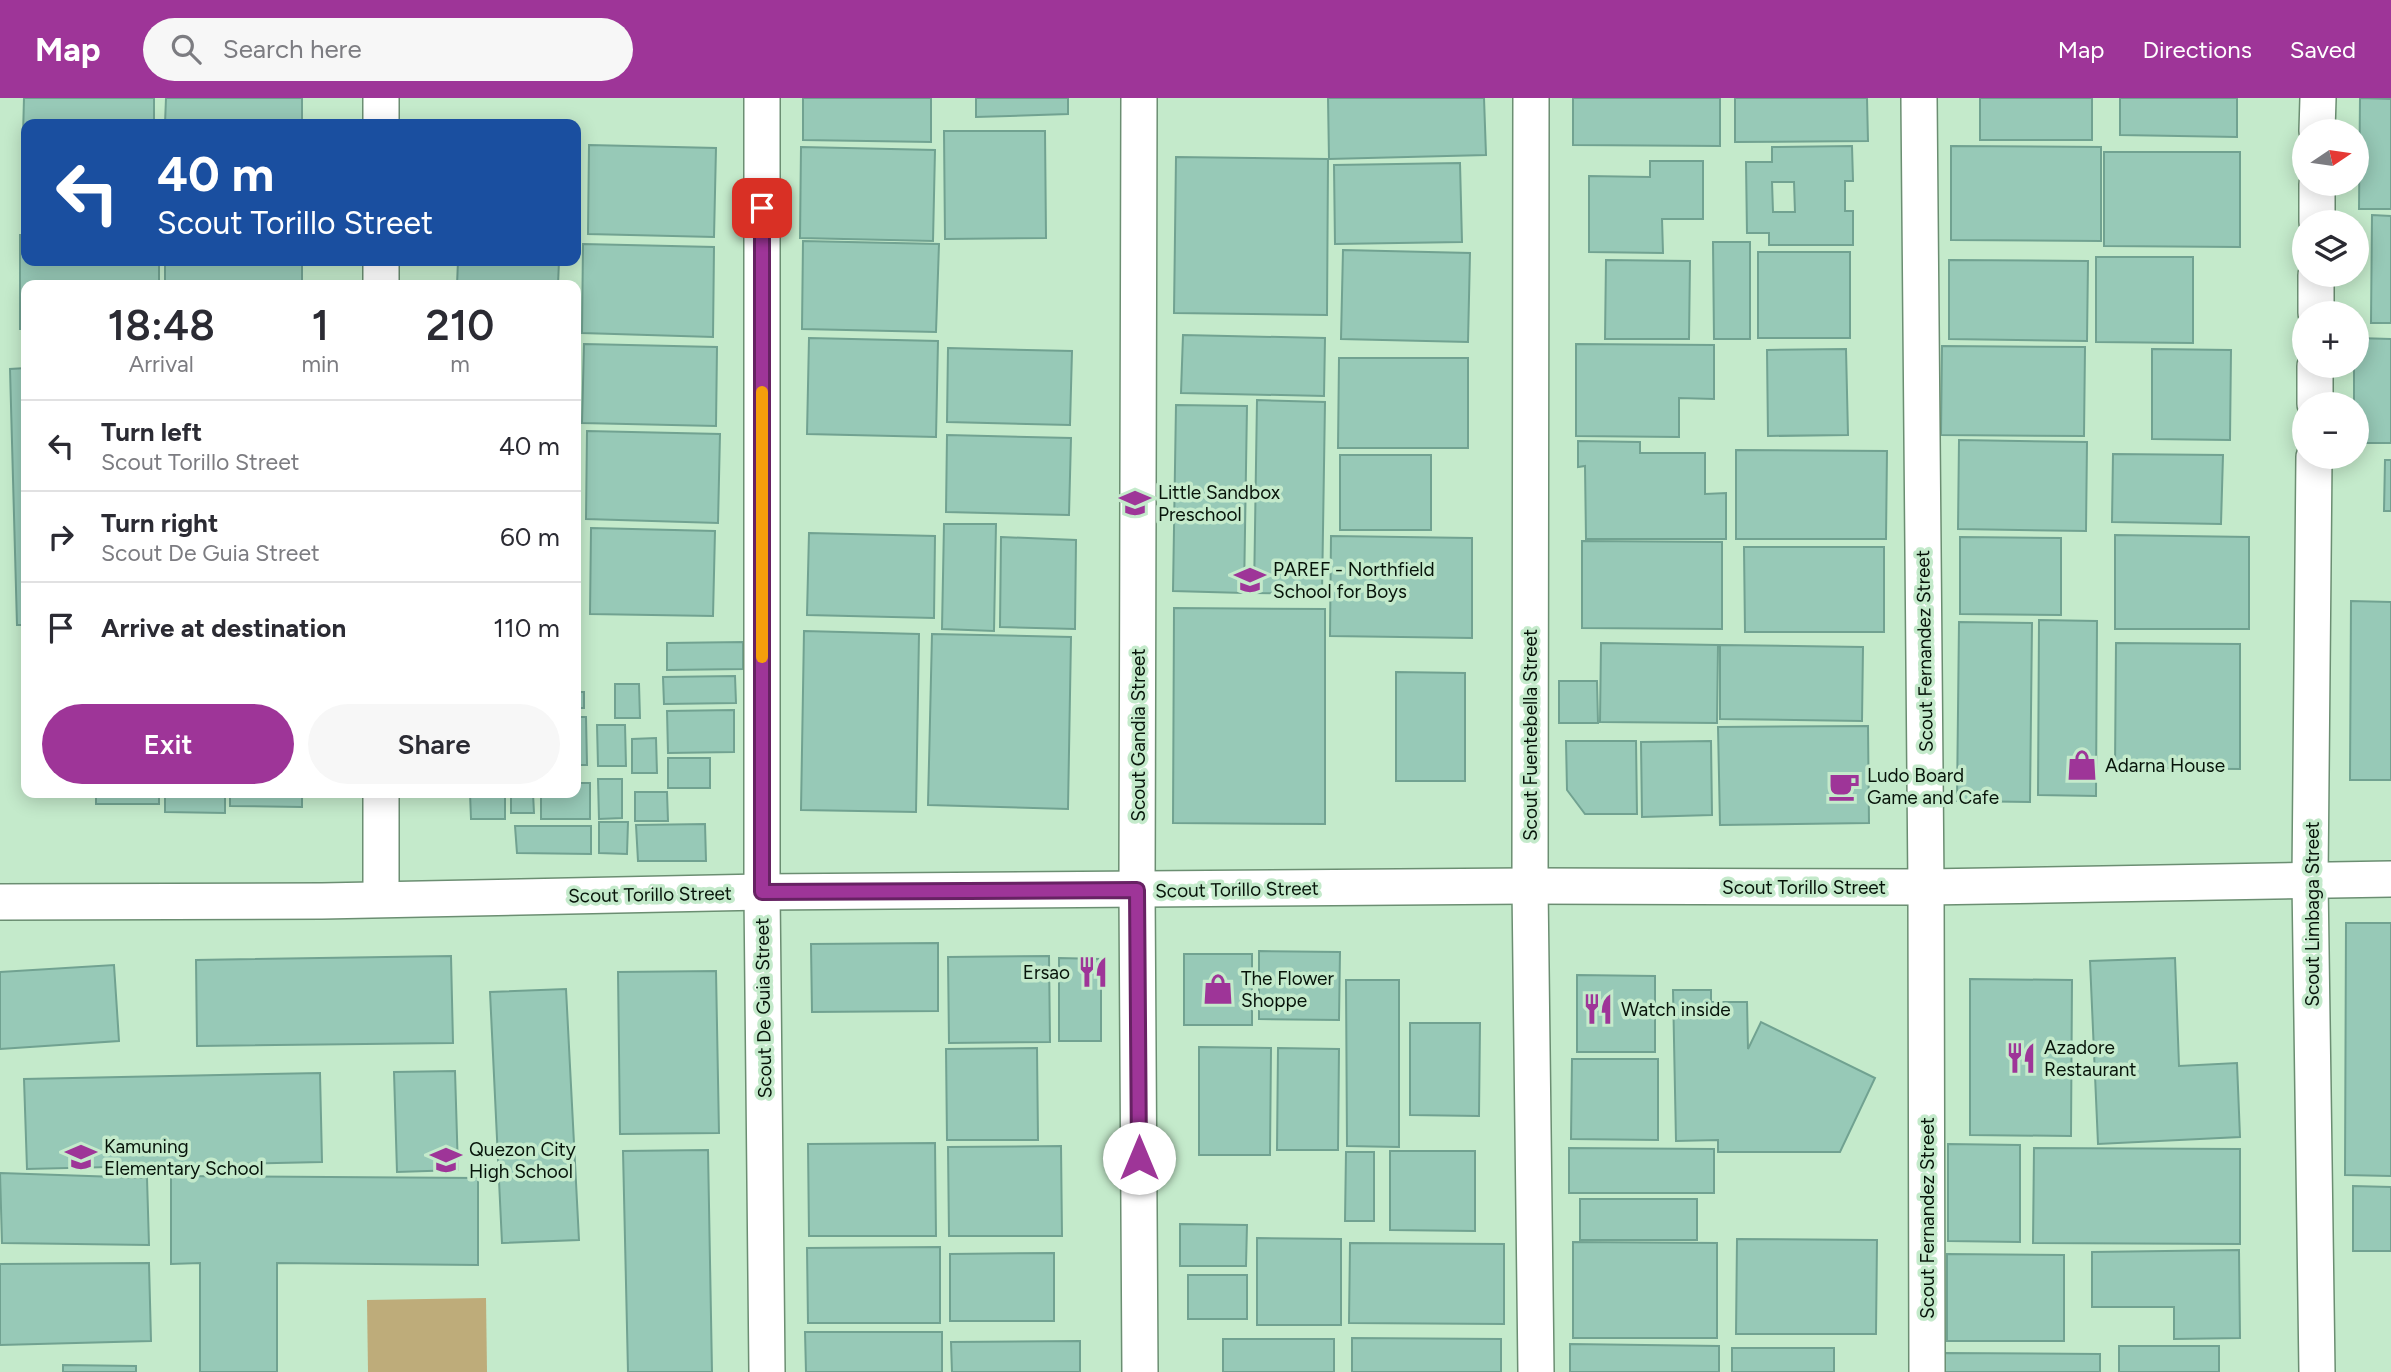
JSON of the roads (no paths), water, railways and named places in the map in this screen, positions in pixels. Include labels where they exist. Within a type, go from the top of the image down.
[{"type":"street","points":[[381,98],[381,119]]},
{"type":"street","name":"Scout De Guia Street","points":[[762,98],[762,892],[767,1372]]},
{"type":"street","name":"Scout Gandia Street","points":[[1139,98],[1137,890],[1140,1372]]},
{"type":"street","name":"Scout Fuentebella Street","points":[[1531,98],[1530,886],[1536,1372]]},
{"type":"street","name":"Scout Fernandez Street","points":[[1919,98],[1927,1372]]},
{"type":"street","points":[[2318,98],[2318,119]]},
{"type":"street","name":"Scout Limbaga Street","points":[[2314,469],[2310,880],[2317,1372]]},
{"type":"street","points":[[381,798],[381,898]]},
{"type":"street","name":"Scout Torillo Street","points":[[0,902],[322,901],[762,892],[1530,886],[1926,887],[2391,879]]},
{"type":"place","name":"Little Sandbox Preschool","points":[[1135,503]]},
{"type":"place","name":"PAREF - Northfield School for Boys","points":[[1250,580]]},
{"type":"place","name":"Adarna House","points":[[2082,765]]},
{"type":"place","name":"Ludo Board Game and Cafe","points":[[1844,786]]},
{"type":"place","name":"Ersao","points":[[1093,972]]},
{"type":"place","name":"The Flower Shoppe","points":[[1218,989]]},
{"type":"place","name":"Watch inside","points":[[1598,1009]]},
{"type":"place","name":"Azadore Restaurant","points":[[2021,1058]]},
{"type":"place","name":"Kamuning Elementary School","points":[[81,1157]]},
{"type":"place","name":"Quezon City High School","points":[[446,1160]]}]
